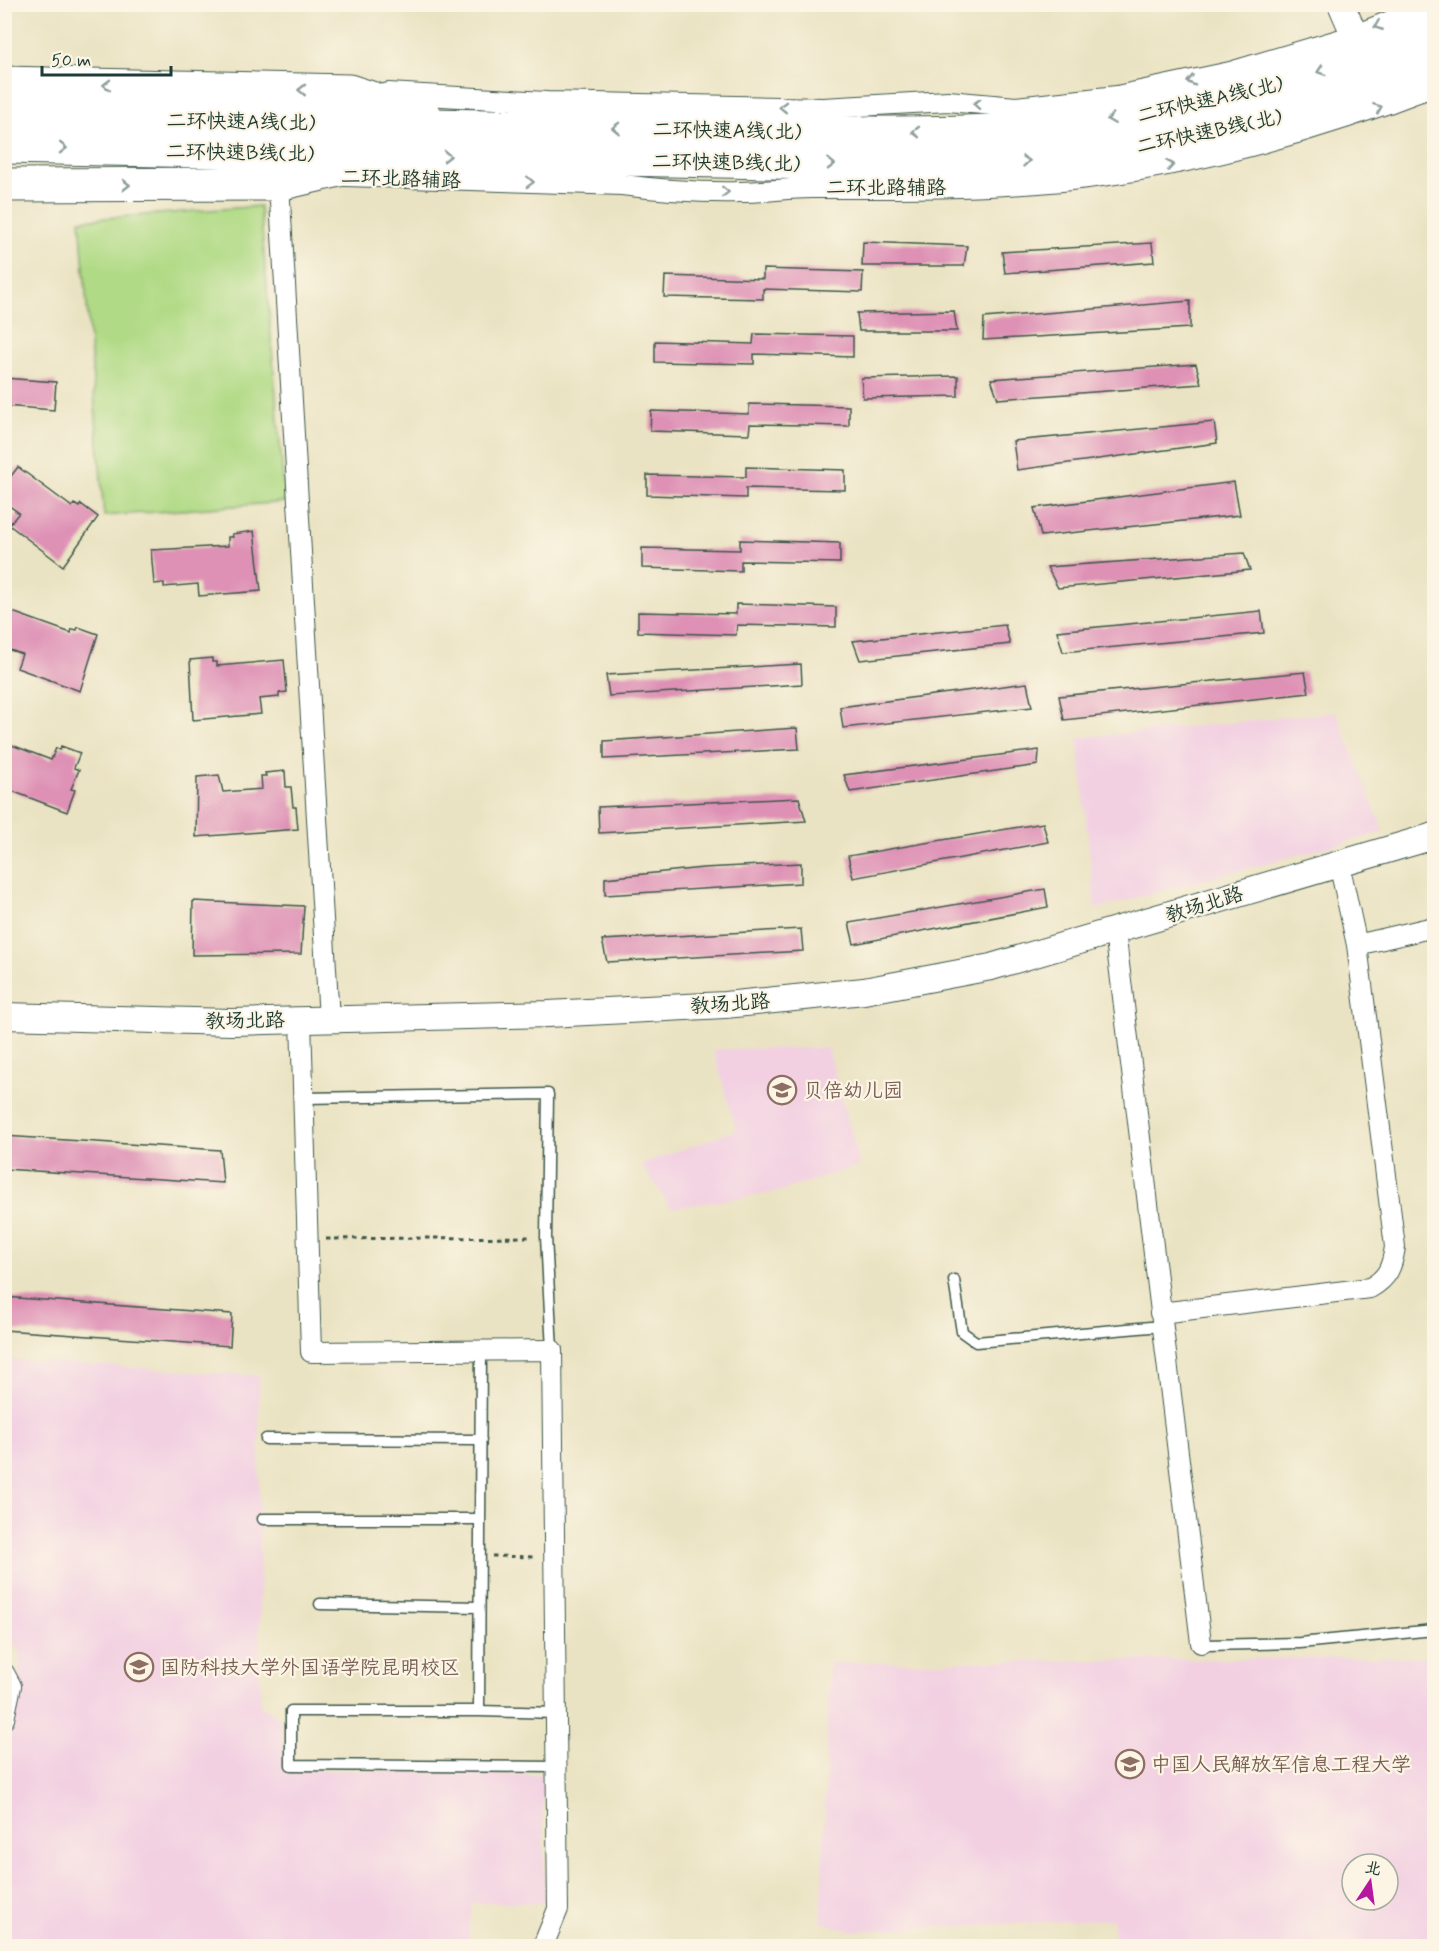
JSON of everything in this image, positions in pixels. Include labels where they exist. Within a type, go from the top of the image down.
[{"type":"highway","name":"二环快速A线(北)","points":[[4,116],[839,132],[1016,130],[1109,120],[1173,109],[1300,78],[1359,46],[1434,28]]},
{"type":"highway","name":"二环快速B线(北)","points":[[4,147],[954,165],[1054,158],[1135,148],[1252,123],[1363,91],[1434,63]]},
{"type":"highway","points":[[4,82],[350,91],[460,126]]},
{"type":"highway","points":[[4,185],[279,184],[325,175],[399,155]]},
{"type":"street","points":[[1341,4],[1359,46]]},
{"type":"street","points":[[350,91],[558,102],[823,108],[948,101],[1016,107],[1117,96],[1359,46],[1432,4]]},
{"type":"street","name":"二环北路辅路","points":[[325,175],[622,185],[662,190],[741,192],[799,188],[986,187],[1051,182],[1199,160],[1354,118],[1434,86]]},
{"type":"street","points":[[279,184],[329,1018]]},
{"type":"street","name":"教场北路","points":[[4,1016],[231,1022],[571,1013],[725,1005],[864,991],[990,967],[1115,932],[1434,836]]},
{"type":"street","points":[[1161,1319],[1370,1288],[1385,1280],[1392,1264],[1395,1247],[1357,945],[1340,863]]},
{"type":"street","points":[[1357,945],[1434,927]]},
{"type":"street","points":[[1115,932],[1202,1643]]},
{"type":"street","points":[[301,1020],[311,1352],[552,1350],[558,1909],[543,1947]]},
{"type":"street","points":[[4,1673],[11,1686],[4,1719]]},
{"type":"lane","points":[[304,1098],[548,1094],[546,1237],[552,1350]]},
{"type":"lane","points":[[954,1280],[962,1332],[976,1342],[1161,1319]]},
{"type":"lane","points":[[479,1711],[481,1350]]},
{"type":"lane","points":[[266,1439],[481,1440]]},
{"type":"lane","points":[[263,1519],[479,1519]]},
{"type":"lane","points":[[320,1604],[480,1607]]},
{"type":"lane","points":[[1202,1643],[1205,1645],[1300,1643],[1434,1630]]},
{"type":"lane","points":[[555,1767],[291,1765],[291,1711],[556,1713]]},
{"type":"path","points":[[308,1240],[546,1237]]},
{"type":"path","points":[[481,1556],[554,1557]]},
{"type":"shaded area","points":[[1336,712],[1384,832],[1095,909],[1078,738]]},
{"type":"shaded area","name":"贝倍幼儿园","points":[[828,1048],[860,1165],[774,1193],[671,1208],[641,1164],[736,1130],[713,1049]]},
{"type":"shaded area","name":"国防科技大学外国语学院昆明校区","points":[[4,1359],[259,1376],[260,1704],[281,1719],[286,1769],[542,1775],[545,1902],[472,1903],[467,1946],[5,1946],[5,1770],[19,1686],[19,1648],[4,1640]]},
{"type":"shaded area","name":"中国人民解放军信息工程大学","points":[[1434,1657],[1434,1946],[1114,1946],[1113,1919],[852,1931],[821,1922],[829,1663]]},
{"type":"green space","points":[[260,206],[285,502],[104,516],[80,220]]},
{"type":"building","points":[[863,242],[967,246],[964,266],[862,266]]},
{"type":"building","points":[[1152,243],[1154,262],[1005,273],[1002,252]]},
{"type":"building","points":[[763,269],[863,272],[862,292],[763,289],[763,299],[664,297],[665,276],[763,279]]},
{"type":"building","points":[[1190,301],[1190,328],[983,340],[984,318]]},
{"type":"building","points":[[954,311],[957,331],[859,331],[857,313]]},
{"type":"building","points":[[754,334],[853,336],[853,357],[754,354],[754,364],[655,362],[655,341],[753,344]]},
{"type":"building","points":[[1196,364],[1201,384],[998,399],[991,379]]},
{"type":"building","points":[[958,376],[958,396],[863,398],[861,378]]},
{"type":"building","points":[[4,378],[56,382],[54,410],[4,406]]},
{"type":"building","points":[[749,404],[849,406],[849,426],[750,424],[749,434],[650,431],[651,411],[749,414]]},
{"type":"building","points":[[1214,422],[1217,443],[1017,470],[1013,441]]},
{"type":"building","points":[[18,467],[72,507],[74,504],[79,507],[81,504],[98,517],[63,566],[9,525],[19,513],[4,502],[4,485]]},
{"type":"building","points":[[746,467],[845,470],[845,490],[746,488],[746,498],[647,495],[647,475],[746,477]]},
{"type":"building","points":[[1234,482],[1240,515],[1041,536],[1034,508]]},
{"type":"building","points":[[254,531],[261,591],[199,596],[198,584],[164,587],[164,583],[154,584],[151,550],[228,546],[228,537],[233,537],[232,534]]},
{"type":"building","points":[[740,540],[840,543],[840,563],[741,561],[741,571],[642,568],[642,548],[740,550]]},
{"type":"building","points":[[1244,553],[1250,570],[1058,588],[1047,567]]},
{"type":"building","points":[[736,604],[836,607],[836,627],[737,625],[736,635],[638,632],[638,612],[736,614]]},
{"type":"building","points":[[7,610],[71,633],[72,629],[77,630],[78,627],[98,634],[80,691],[17,668],[22,654],[4,648],[4,618]]},
{"type":"building","points":[[1261,611],[1264,633],[1063,652],[1057,631]]},
{"type":"building","points":[[1005,625],[1010,644],[860,660],[853,641]]},
{"type":"building","points":[[212,658],[212,662],[217,662],[217,666],[284,660],[287,692],[279,693],[279,697],[259,699],[261,714],[193,720],[190,660]]},
{"type":"building","points":[[801,664],[802,684],[609,696],[606,675]]},
{"type":"building","points":[[1305,672],[1309,693],[1064,720],[1059,696]]},
{"type":"building","points":[[1027,683],[1032,707],[843,728],[840,707]]},
{"type":"building","points":[[797,728],[799,749],[604,759],[604,741]]},
{"type":"building","points":[[4,742],[51,760],[56,748],[60,750],[61,746],[80,753],[74,768],[79,770],[71,789],[75,790],[67,812],[4,788]]},
{"type":"building","points":[[1039,750],[1038,765],[850,792],[844,775]]},
{"type":"building","points":[[285,771],[286,787],[291,787],[293,807],[296,807],[298,829],[196,837],[197,777],[219,775],[223,792],[262,789],[261,776],[266,776],[265,773]]},
{"type":"building","points":[[799,798],[806,821],[599,833],[598,807]]},
{"type":"building","points":[[1043,823],[1048,842],[853,878],[848,856]]},
{"type":"building","points":[[801,863],[801,883],[605,895],[605,878],[703,868]]},
{"type":"building","points":[[1045,889],[1048,907],[854,944],[849,923]]},
{"type":"building","points":[[193,901],[304,906],[301,954],[192,955]]},
{"type":"building","points":[[801,929],[803,951],[607,962],[602,940]]},
{"type":"building","points":[[4,1136],[220,1150],[223,1183],[4,1169]]},
{"type":"building","points":[[4,1297],[232,1314],[230,1346],[4,1330]]},
{"type":"tunnel","points":[[1394,4],[1434,98]]},
{"type":"place","name":"贝倍幼儿园","points":[[782,1090]]},
{"type":"place","name":"国防科技大学外国语学院昆明校区","points":[[139,1667]]},
{"type":"place","name":"中国人民解放军信息工程大学","points":[[1130,1764]]}]
